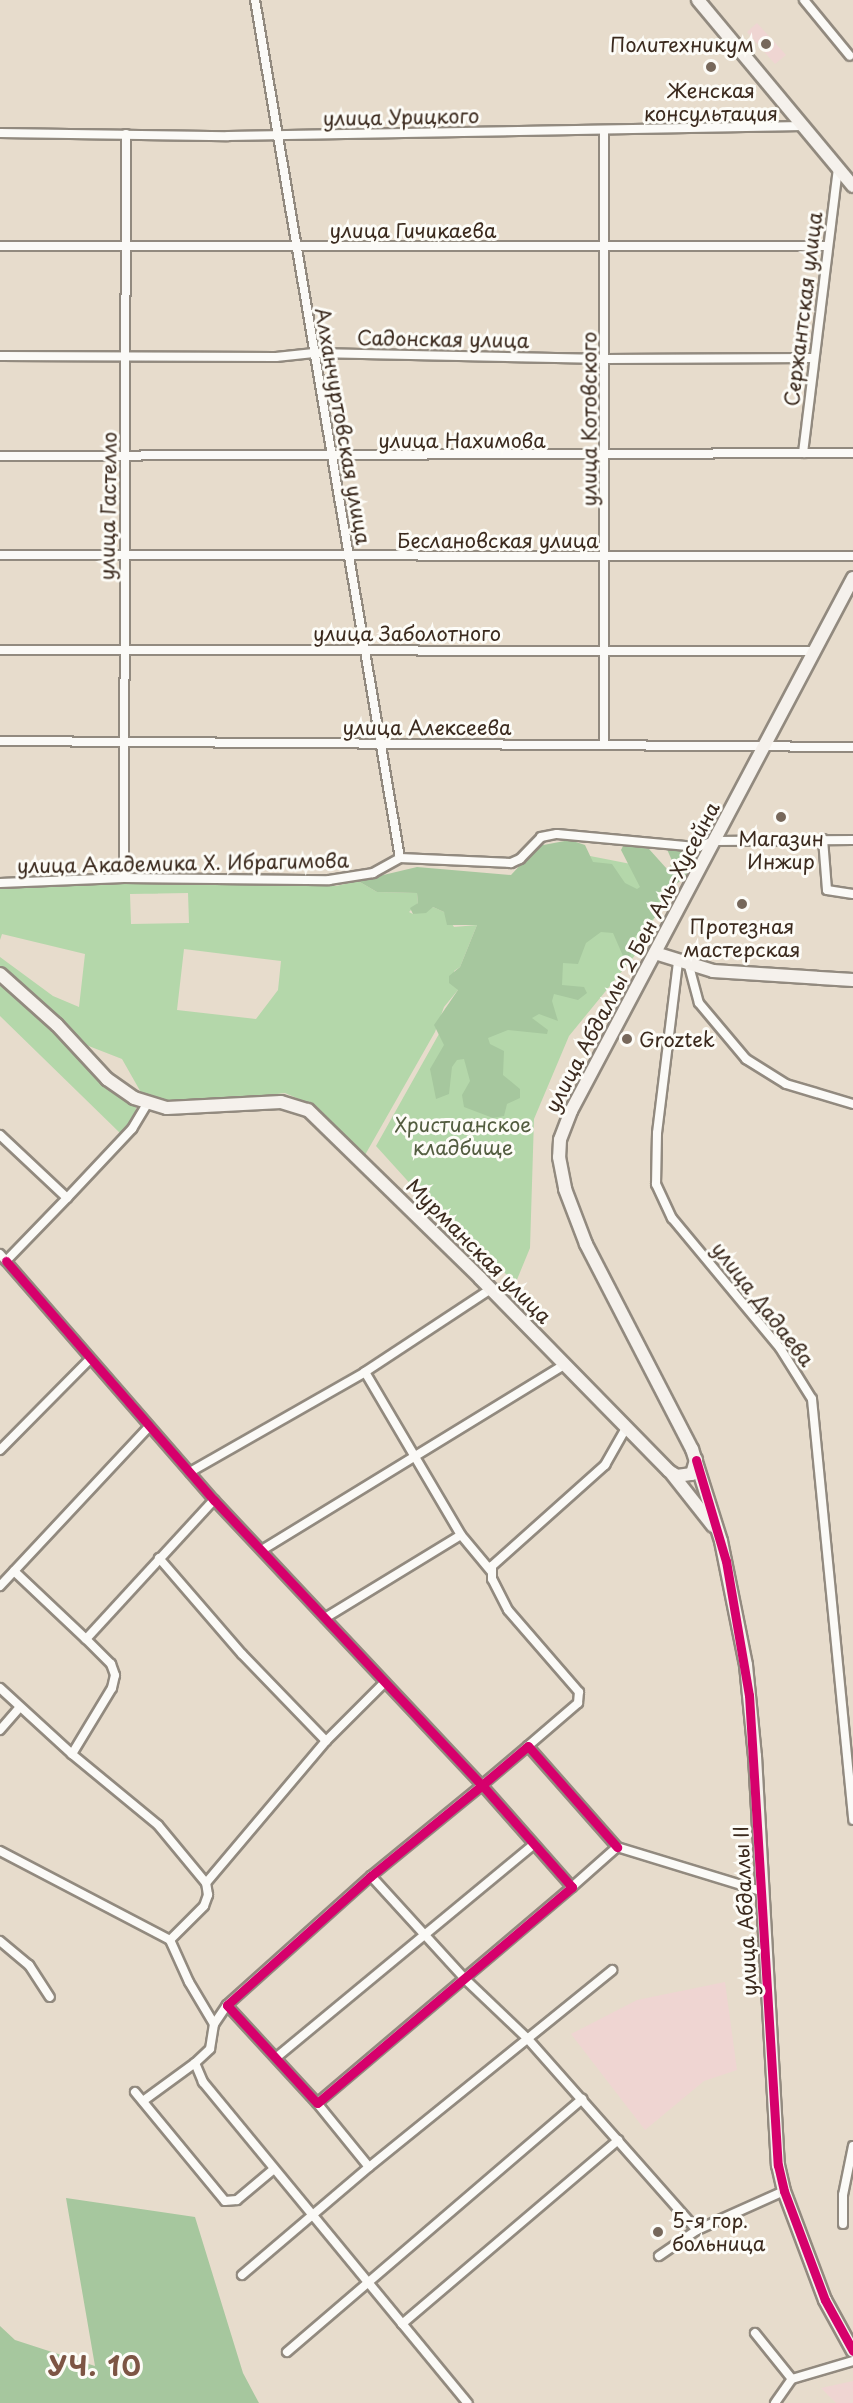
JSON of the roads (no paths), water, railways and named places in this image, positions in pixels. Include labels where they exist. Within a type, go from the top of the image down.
[{"type":"main road","points":[[698,0],[853,186]]},
{"type":"main road","name":"улица Абдаллы 2 Бен Аль-Хусейна","points":[[696,1460],[586,1244],[566,1189],[559,1157],[560,1140],[571,1111],[853,578]]},
{"type":"main road","points":[[655,953],[683,964],[743,975],[853,980]]},
{"type":"main road","name":"Мурманская улица","points":[[0,974],[57,1025],[107,1079],[147,1104],[185,1109],[281,1102],[308,1110],[491,1289],[669,1471],[708,1518],[721,1541]]},
{"type":"main road","points":[[669,1471],[677,1476],[692,1474],[696,1460]]},
{"type":"main road","name":"улица Абдаллы II","points":[[696,1460],[721,1541],[750,1695],[775,2138],[784,2192],[833,2320],[853,2351]]},
{"type":"street","name":"Алханчуртовская улица","points":[[255,0],[294,246],[334,457],[348,557],[367,649],[380,743],[400,858]]},
{"type":"street","points":[[804,0],[850,56]]},
{"type":"street","name":"улица Урицкого","points":[[0,133],[277,135],[803,126]]},
{"type":"street","name":"улица Котовского","points":[[604,131],[606,246],[604,744]]},
{"type":"street","name":"улица Гастелло","points":[[124,878],[122,741],[126,456],[124,246],[126,134]]},
{"type":"street","name":"Сержантская улица","points":[[803,453],[838,168]]},
{"type":"street","name":"улица Гичикаева","points":[[0,246],[827,246]]},
{"type":"street","name":"Садонская улица","points":[[0,356],[276,357],[314,353],[606,359],[813,358]]},
{"type":"street","name":"улица Нахимова","points":[[0,456],[334,457],[853,453]]},
{"type":"street","name":"Беслановская улица","points":[[0,555],[853,556]]},
{"type":"street","name":"улица Заболотного","points":[[0,650],[814,651]]},
{"type":"street","name":"улица Алексеева","points":[[0,741],[853,747]]},
{"type":"street","points":[[400,858],[511,863],[520,859],[541,837],[557,834],[698,847],[714,841],[853,840]]},
{"type":"street","points":[[823,839],[827,890],[853,894]]},
{"type":"street","name":"улица Академика Х. Ибрагимова","points":[[0,884],[124,878],[329,880],[373,873],[400,858]]},
{"type":"street","points":[[683,964],[699,1003],[746,1059],[786,1084],[853,1104]]},
{"type":"street","name":"улица Дадаева","points":[[683,964],[657,1133],[656,1184],[672,1218],[780,1348],[812,1398],[853,1820]]},
{"type":"street","points":[[147,1104],[132,1129],[67,1198],[3,1258],[89,1360],[214,1500],[482,1785],[572,1887]]},
{"type":"street","points":[[0,1135],[67,1198]]},
{"type":"street","points":[[190,1472],[365,1372],[491,1289]]},
{"type":"street","points":[[0,1450],[89,1360]]},
{"type":"street","points":[[262,1551],[565,1364]]},
{"type":"street","points":[[143,2101],[195,2063],[210,2049],[214,2024],[227,2005],[371,1876],[578,1703],[576,1687],[508,1610],[491,1571],[461,1535],[365,1372]]},
{"type":"street","points":[[0,1586],[149,1427]]},
{"type":"street","points":[[491,1571],[507,1549],[605,1465],[626,1428]]},
{"type":"street","points":[[86,1639],[214,1500]]},
{"type":"street","points":[[325,1618],[461,1535]]},
{"type":"street","points":[[159,1558],[242,1654],[326,1742]]},
{"type":"street","points":[[14,1571],[111,1664],[115,1675],[112,1688],[72,1754]]},
{"type":"street","points":[[206,1883],[326,1742],[385,1682]]},
{"type":"street","points":[[0,1688],[72,1754],[158,1826],[206,1883],[208,1895],[204,1906],[170,1940]]},
{"type":"street","points":[[0,1730],[20,1707]]},
{"type":"street","points":[[528,1746],[617,1847],[761,1891]]},
{"type":"street","points":[[278,2056],[534,1844]]},
{"type":"street","points":[[316,2103],[465,1979],[617,1847]]},
{"type":"street","points":[[0,1851],[170,1940],[189,1982],[214,2024]]},
{"type":"street","points":[[371,1876],[465,1979],[527,2038],[698,2230]]},
{"type":"street","points":[[0,1941],[29,1965],[50,1997]]},
{"type":"street","points":[[242,2275],[314,2217],[369,2167],[612,1971]]},
{"type":"street","points":[[227,2005],[278,2056],[369,2167]]},
{"type":"street","points":[[195,2063],[203,2082],[468,2403]]},
{"type":"street","points":[[135,2092],[225,2201],[237,2200],[274,2169]]},
{"type":"street","points":[[287,2352],[582,2099]]},
{"type":"street","points":[[402,2324],[618,2140]]},
{"type":"street","points":[[843,2224],[843,2195],[853,2146]]},
{"type":"street","points":[[659,2256],[698,2230],[784,2192]]},
{"type":"street","points":[[755,2333],[792,2379]]},
{"type":"street","points":[[776,2403],[792,2379],[853,2361]]},
{"type":"place","name":"Политехникум","points":[[766,44]]},
{"type":"place","name":"Женская консультация","points":[[711,67]]},
{"type":"place","name":"Магазин Инжир","points":[[781,817]]},
{"type":"place","name":"Протезная мастерская","points":[[742,904]]},
{"type":"place","name":"Groztek","points":[[627,1039]]},
{"type":"place","name":"5-я гор. больница","points":[[658,2232]]},
{"type":"district","name":"УЧ. 10","points":[[95,2366]]},
{"type":"park label","name":"Христианское кладбище","points":[[463,1136]]}]
